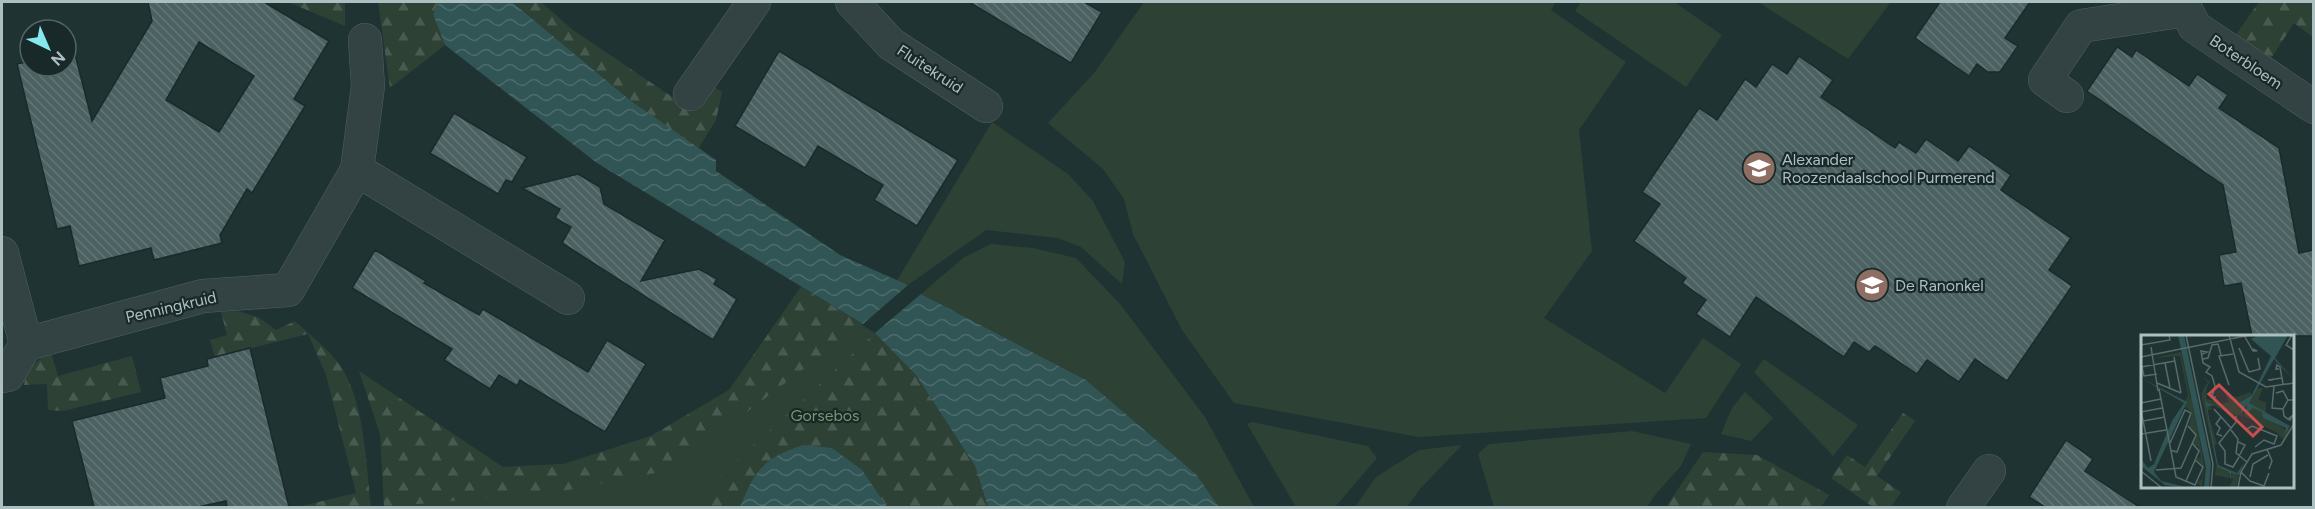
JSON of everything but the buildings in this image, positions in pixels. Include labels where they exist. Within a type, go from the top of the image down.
[{"type":"street","points":[[690,94],[754,2]]},
{"type":"street","name":"Fluitekruid","points":[[852,2],[891,44],[986,106]]},
{"type":"street","name":"Boterbloem","points":[[2067,96],[2045,80],[2081,26],[2189,6],[2194,27],[2313,107]]},
{"type":"street","name":"Penningkruid","points":[[26,344],[203,296],[288,290],[357,170],[368,86],[365,40]]},
{"type":"street","points":[[357,170],[568,298]]},
{"type":"street","points":[[2,253],[26,344],[8,375],[2,376]]},
{"type":"street","points":[[1963,507],[1989,471]]},
{"type":"green space","points":[[288,2],[345,2],[345,26]]},
{"type":"green space","points":[[378,2],[439,2],[433,14],[445,45],[390,88]]},
{"type":"green space","points":[[512,2],[541,2],[573,30],[690,109],[707,82],[722,92],[716,120],[698,149],[631,101]]},
{"type":"green space","points":[[1144,2],[1556,2],[1551,10],[1626,62],[1579,130],[1592,251],[1544,318],[1665,393],[1703,338],[1741,364],[1706,418],[1419,437],[1234,403],[1182,330],[1133,234],[1124,199],[1103,169],[1048,123],[1094,73]]},
{"type":"green space","points":[[1581,2],[1674,2],[1722,35],[1686,87],[1575,11]]},
{"type":"green space","points":[[1758,2],[1891,2],[1848,59]]},
{"type":"green space","points":[[2259,2],[2313,2],[2313,37],[2294,23],[2270,60],[2235,36]]},
{"type":"green space","points":[[992,122],[1068,174],[1093,201],[1125,262],[1122,284],[1081,247],[1058,238],[986,230],[908,285],[896,282]]},
{"type":"green space","points":[[991,244],[1033,248],[1076,258],[1121,305],[1205,417],[1254,507],[1219,507],[1196,474],[1086,380],[921,294],[963,258]]},
{"type":"green space","name":"Gorsebos","points":[[801,287],[875,333],[916,375],[988,507],[380,508],[503,467],[564,464],[651,436],[729,390]]},
{"type":"green space","points":[[801,287],[863,324],[670,470],[562,491],[384,507],[380,434],[359,371],[503,467],[564,464],[651,436],[729,390]]},
{"type":"green space","points":[[238,311],[258,317],[276,330],[295,321],[326,349],[341,367],[349,382],[360,416],[371,507],[297,507],[356,493],[326,375],[308,334],[215,357],[210,340],[227,335],[221,312]]},
{"type":"green space","points":[[875,333],[916,375],[975,466],[988,507],[887,507],[862,470],[750,482],[740,507],[704,507],[704,491]]},
{"type":"green space","points":[[50,349],[58,376],[132,356],[141,392],[63,411],[48,410],[47,384],[24,385],[27,371]]},
{"type":"green space","points":[[1764,359],[1858,425],[1833,456],[1754,372]]},
{"type":"green space","points":[[1745,392],[1773,418],[1751,441],[1721,434],[1732,408]]},
{"type":"green space","points":[[1903,413],[1915,421],[1877,476],[1901,492],[1891,507],[1873,507],[1831,478],[1847,455],[1865,467]]},
{"type":"green space","points":[[1252,422],[1368,446],[1377,458],[1335,507],[1296,507],[1247,424]]},
{"type":"green space","points":[[1632,431],[1691,444],[1681,466],[1647,507],[1494,507],[1478,454],[1489,444]]},
{"type":"green space","points":[[1462,445],[1420,489],[1407,507],[1355,507],[1376,477],[1419,450]]},
{"type":"green space","points":[[1703,452],[1757,455],[1829,495],[1821,507],[1666,507]]},
{"type":"water","points":[[439,2],[512,2],[631,101],[716,160],[716,171],[840,255],[908,285],[863,324],[597,163],[445,45],[433,14]]},
{"type":"water","points":[[921,294],[1086,380],[1196,474],[1219,507],[988,507],[975,466],[916,375],[875,333]]},
{"type":"water","points":[[803,445],[832,448],[862,470],[887,507],[740,507],[751,483],[762,467],[779,455]]},
{"type":"place","name":"Alexander Roozendaalschool Purmerend","points":[[1759,168]]},
{"type":"place","name":"De Ranonkel","points":[[1872,285]]}]
